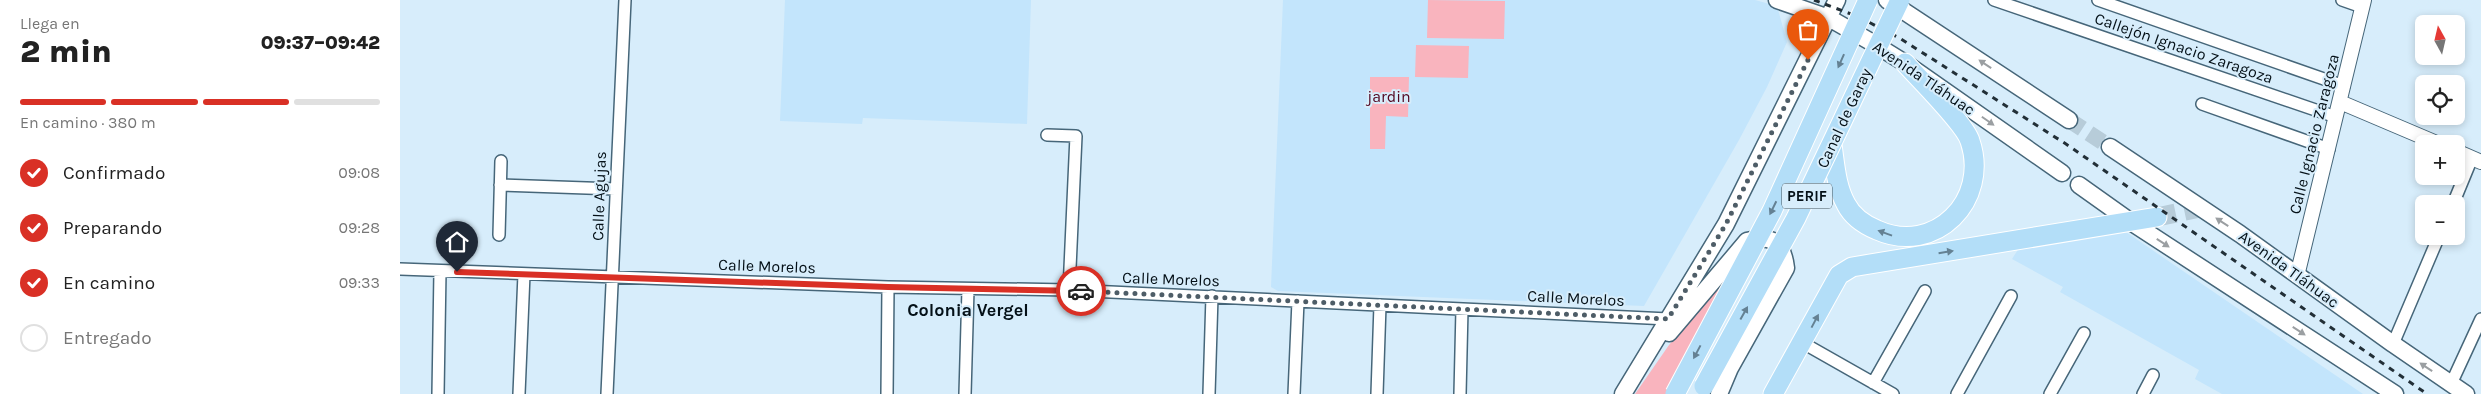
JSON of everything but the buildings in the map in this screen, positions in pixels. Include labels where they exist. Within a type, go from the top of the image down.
[{"type":"highway","name":"Canal de Garay","points":[[1675,394],[1772,211],[1866,0]]},
{"type":"highway","name":"Canal de Garay","points":[[1708,391],[1832,145],[1900,0]]},
{"type":"highway","points":[[1832,145],[1838,188],[1846,206],[1864,225],[1891,236],[1924,236],[1956,216],[1972,191],[1975,162],[1970,138],[1905,63]]},
{"type":"highway","points":[[1773,394],[1839,275],[1852,267],[2156,217]]},
{"type":"main road","name":"Avenida Tláhuac","points":[[1777,0],[1829,18],[1905,63],[2062,173]]},
{"type":"main road","points":[[1623,394],[1740,198],[1837,0]]},
{"type":"main road","points":[[1866,0],[1870,42]]},
{"type":"main road","points":[[1887,0],[2069,120]]},
{"type":"main road","points":[[1915,17],[1917,0]]},
{"type":"main road","name":"Avenida Tláhuac","points":[[2110,147],[2240,234],[2466,394]]},
{"type":"main road","points":[[2079,186],[2395,394]]},
{"type":"main road","points":[[1635,373],[1747,241],[1762,237],[1774,241],[1784,252],[1786,268],[1730,368],[1708,391]]},
{"type":"street","name":"Calle Agujas","points":[[608,394],[615,189],[625,0]]},
{"type":"street","name":"Callejón Ignacio Zaragoza","points":[[1994,0],[2336,117]]},
{"type":"street","points":[[2098,0],[2344,86]]},
{"type":"street","points":[[2342,0],[2363,4]]},
{"type":"street","name":"Calle Ignacio Zaragoza","points":[[2297,276],[2363,4]]},
{"type":"street","points":[[2340,102],[2419,135]]},
{"type":"street","points":[[2202,104],[2329,149]]},
{"type":"street","points":[[1047,135],[1076,136],[1069,290]]},
{"type":"street","points":[[2458,195],[2477,160],[2465,155]]},
{"type":"street","points":[[499,235],[500,161]]},
{"type":"street","points":[[500,185],[615,189]]},
{"type":"street","points":[[2393,344],[2435,245]]},
{"type":"street","name":"Calle Morelos","points":[[400,269],[888,287],[1069,290],[1161,296],[1212,296],[1668,319]]},
{"type":"street","points":[[438,394],[440,271]]},
{"type":"street","points":[[519,394],[524,274]]},
{"type":"street","points":[[888,287],[888,394]]},
{"type":"street","points":[[964,394],[968,289]]},
{"type":"street","points":[[1873,383],[1925,291]]},
{"type":"street","points":[[1209,394],[1212,296]]},
{"type":"street","points":[[1957,394],[2011,296]]},
{"type":"street","points":[[1294,394],[1298,301]]},
{"type":"street","points":[[1378,394],[1380,305]]},
{"type":"street","points":[[1460,394],[1462,309]]},
{"type":"street","points":[[2451,384],[2481,318]]},
{"type":"street","points":[[2050,394],[2084,333]]},
{"type":"street","points":[[1803,343],[1893,394]]},
{"type":"street","points":[[2143,394],[2153,375]]},
{"type":"shaded area","points":[[785,0],[1031,0],[1027,124],[863,118],[862,124],[780,121]]},
{"type":"shaded area","points":[[1283,0],[1755,0],[1777,6],[1787,42],[1767,87],[1739,140],[1644,306],[1278,291],[1271,287]]},
{"type":"shaded area","points":[[2123,230],[2363,394],[2222,394],[2195,379],[2199,370],[2060,292],[2063,287],[2012,259],[2019,248]]},
{"type":"green space","points":[[1428,0],[1505,1],[1504,39],[1427,38]]},
{"type":"green space","points":[[1416,45],[1469,46],[1468,78],[1415,77]]},
{"type":"green space","name":"jardin","points":[[1370,77],[1409,77],[1408,117],[1386,116],[1385,149],[1370,149]]},
{"type":"green space","points":[[1740,260],[1668,394],[1635,394],[1669,345]]},
{"type":"tunnel","points":[[2069,120],[2110,147]]},
{"type":"tunnel","points":[[2157,217],[2200,208]]},
{"type":"railway","points":[[1814,0],[1859,17],[1901,39],[2066,144],[2427,394]]},
{"type":"way so far","points":[[1081,291],[1161,296],[1221,296],[1668,319],[1726,224],[1808,60]]},
{"type":"district","name":"Colonia Vergel","points":[[968,310]]},
{"type":"route","points":[[457,272],[612,278],[733,280],[888,287],[1081,291]]}]
